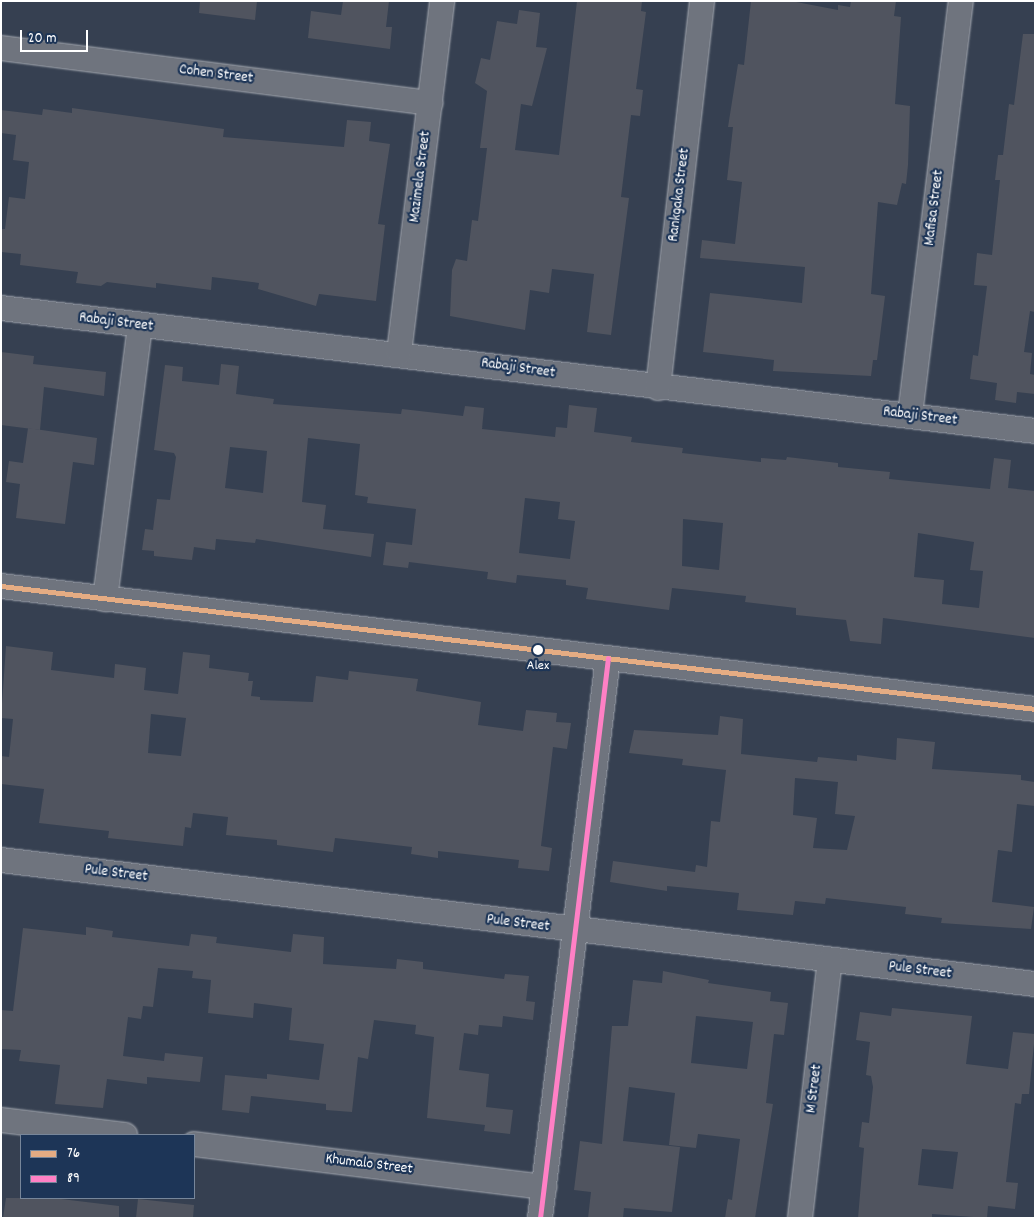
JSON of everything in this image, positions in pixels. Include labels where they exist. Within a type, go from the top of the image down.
[{"type":"street","name":"Mazimela Street","points":[[399,353],[442,1]]},
{"type":"street","name":"Rankgaka Street","points":[[658,388],[702,1]]},
{"type":"street","name":"Mafisa Street","points":[[910,415],[961,1]]},
{"type":"street","name":"Cohen Street","points":[[1,48],[430,103]]},
{"type":"street","name":"Rabaji Street","points":[[1,308],[140,326],[399,353],[658,388],[910,415],[1035,431]]},
{"type":"street","points":[[105,599],[140,326]]},
{"type":"street","points":[[1,586],[1035,709]]},
{"type":"street","points":[[540,1218],[577,931],[608,658]]},
{"type":"street","name":"Pule Street","points":[[1,860],[577,931],[1035,984]]},
{"type":"street","name":"M Street","points":[[800,1218],[830,960]]},
{"type":"street","points":[[1,1120],[117,1134]]},
{"type":"street","name":"Khumalo Street","points":[[195,1144],[544,1187]]},
{"type":"building","points":[[200,1],[257,1],[255,20],[199,13]]},
{"type":"building","points":[[343,1],[389,1],[386,27],[392,27],[390,49],[308,38],[311,11],[341,15]]},
{"type":"building","points":[[577,1],[642,1],[641,11],[646,12],[636,89],[643,90],[640,116],[631,115],[621,197],[629,198],[611,335],[587,332],[594,274],[552,269],[549,293],[530,290],[525,330],[450,316],[452,270],[456,259],[467,261],[472,220],[478,221],[487,148],[480,148],[487,91],[475,83],[481,58],[490,60],[497,21],[517,24],[519,10],[540,13],[536,47],[547,48],[532,106],[521,104],[515,150],[559,155]]},
{"type":"building","points":[[751,1],[791,1],[838,10],[838,5],[850,7],[851,1],[896,1],[894,16],[901,17],[895,104],[910,106],[908,165],[906,184],[902,183],[897,205],[878,202],[871,294],[885,296],[877,360],[873,360],[871,376],[773,371],[774,360],[703,352],[710,293],[802,303],[805,267],[700,258],[702,240],[735,244],[742,182],[727,180],[733,127],[728,127],[738,64],[744,65]]},
{"type":"building","points":[[1023,34],[1035,34],[1035,312],[1030,311],[1024,352],[1032,353],[1030,374],[1035,375],[1035,394],[1017,392],[1016,403],[995,400],[997,383],[970,379],[973,355],[978,356],[987,286],[974,285],[977,253],[992,255],[1000,180],[995,180],[998,155],[1003,155],[1009,104],[1014,105]]},
{"type":"building","points":[[72,108],[224,129],[223,137],[344,147],[347,120],[371,122],[369,141],[390,144],[378,224],[385,225],[376,301],[319,294],[316,306],[258,289],[259,283],[212,277],[211,290],[156,283],[156,288],[107,282],[101,286],[76,283],[78,272],[20,265],[21,254],[1,252],[1,229],[5,229],[9,197],[25,199],[29,162],[13,160],[16,135],[1,133],[1,110],[42,115],[43,109],[72,113]]},
{"type":"building","points":[[1,352],[34,356],[33,364],[106,372],[104,396],[44,387],[40,430],[1,425]]},
{"type":"building","points":[[221,364],[239,366],[236,394],[274,399],[273,404],[401,414],[402,409],[463,416],[465,406],[484,408],[482,429],[555,437],[556,427],[567,428],[569,405],[597,408],[594,432],[632,437],[631,442],[683,448],[682,453],[761,462],[761,458],[786,460],[787,457],[838,463],[838,467],[890,472],[889,479],[990,489],[994,458],[1011,460],[1008,488],[1035,491],[1035,638],[883,618],[881,644],[850,641],[846,620],[796,615],[796,608],[745,602],[746,596],[672,588],[669,610],[586,599],[588,588],[566,585],[566,580],[517,575],[516,583],[487,579],[488,572],[409,562],[408,568],[383,565],[386,542],[412,545],[416,509],[367,503],[368,497],[355,495],[360,444],[308,438],[302,502],[326,505],[323,529],[374,534],[371,557],[256,539],[255,543],[216,539],[215,550],[194,547],[192,560],[154,556],[154,551],[142,550],[145,529],[153,530],[157,499],[170,500],[176,457],[174,453],[154,450],[165,365],[183,367],[182,381],[219,385]],"holes":[[[230,447],[267,451],[263,493],[225,488]],[[525,498],[560,502],[558,519],[575,521],[570,559],[519,553]],[[683,519],[723,523],[719,570],[682,566]],[[918,533],[974,542],[970,570],[983,571],[979,608],[942,604],[944,580],[914,577]]]},
{"type":"building","points":[[28,428],[97,438],[94,465],[73,462],[65,524],[16,518],[20,484],[6,482],[9,461],[23,463]]},
{"type":"building","points":[[6,646],[53,652],[51,670],[114,678],[115,664],[146,668],[144,690],[178,694],[183,652],[210,655],[209,668],[249,673],[248,681],[253,681],[251,696],[260,697],[260,700],[313,702],[316,676],[348,680],[349,671],[418,679],[416,691],[481,702],[478,725],[523,731],[526,710],[557,713],[556,722],[571,723],[567,749],[553,747],[541,846],[552,848],[549,871],[518,868],[519,860],[438,851],[438,858],[411,854],[412,847],[335,838],[333,852],[277,845],[277,840],[226,835],[228,817],[193,813],[191,828],[185,827],[183,846],[108,838],[109,831],[39,823],[44,789],[1,784],[1,756],[9,757],[13,719],[1,718]],"holes":[[[151,714],[186,718],[181,756],[148,753]]]},
{"type":"building","points":[[720,716],[743,719],[741,754],[817,762],[818,757],[857,761],[857,755],[896,760],[897,738],[935,742],[932,769],[1021,775],[1021,780],[1035,782],[1035,806],[1017,804],[1012,852],[998,850],[992,902],[1034,907],[1031,929],[941,923],[942,918],[905,914],[906,907],[826,898],[825,904],[795,901],[793,915],[737,910],[739,893],[667,886],[667,891],[610,882],[613,861],[695,872],[696,865],[707,867],[711,821],[720,822],[726,770],[682,765],[683,759],[629,753],[634,730],[718,735]],"holes":[[[795,778],[838,782],[835,814],[855,816],[847,850],[813,848],[817,818],[793,815]]]},
{"type":"building","points":[[86,927],[113,931],[112,937],[189,946],[191,934],[217,937],[216,943],[291,952],[293,934],[324,937],[323,964],[396,969],[397,959],[423,962],[423,969],[504,979],[505,974],[529,976],[526,1001],[535,1002],[533,1020],[503,1016],[502,1027],[479,1025],[478,1035],[464,1033],[459,1070],[489,1074],[486,1107],[513,1110],[510,1134],[484,1131],[485,1125],[427,1118],[434,1037],[415,1034],[416,1025],[374,1020],[368,1059],[358,1057],[352,1112],[326,1110],[326,1104],[251,1096],[249,1113],[222,1110],[225,1075],[267,1079],[267,1074],[319,1080],[324,1044],[289,1040],[292,1008],[254,1003],[253,1018],[208,1013],[211,980],[192,978],[193,971],[158,968],[153,1007],[143,1006],[141,1019],[128,1017],[123,1056],[164,1061],[165,1053],[203,1057],[200,1082],[147,1077],[147,1084],[107,1079],[103,1108],[55,1104],[60,1065],[19,1061],[21,1050],[1,1049],[1,1010],[13,1011],[23,928],[86,935]]},
{"type":"building","points":[[663,971],[709,980],[708,983],[771,992],[770,1001],[788,1003],[784,1035],[774,1034],[766,1103],[773,1104],[755,1218],[725,1218],[728,1199],[732,1200],[740,1139],[698,1134],[696,1148],[669,1145],[675,1093],[629,1087],[623,1141],[680,1147],[672,1212],[624,1208],[623,1218],[588,1218],[591,1192],[574,1190],[580,1141],[602,1144],[612,1026],[628,1026],[633,980],[662,983]],"holes":[[[696,1016],[753,1022],[747,1069],[691,1063]]]},
{"type":"building","points":[[892,1008],[972,1016],[966,1064],[1008,1069],[1013,1032],[1035,1034],[1029,1094],[1022,1094],[1021,1104],[1015,1103],[1006,1182],[1018,1183],[1015,1209],[988,1206],[987,1218],[932,1214],[932,1218],[858,1218],[864,1148],[859,1147],[862,1122],[869,1123],[873,1087],[871,1076],[866,1075],[870,1042],[856,1040],[860,1012],[891,1016]],"holes":[[[922,1149],[958,1152],[953,1189],[918,1185]]]},
{"type":"building","points":[[6,1198],[61,1199],[119,1206],[119,1218],[3,1218]]},
{"type":"building","points":[[138,1199],[194,1205],[193,1218],[136,1218]]},
{"type":"transit line","name":"76","points":[[1,586],[1035,709]]},
{"type":"transit line","name":"89","points":[[540,1218],[608,658]]},
{"type":"place","name":"Alex","points":[[538,650]]}]
